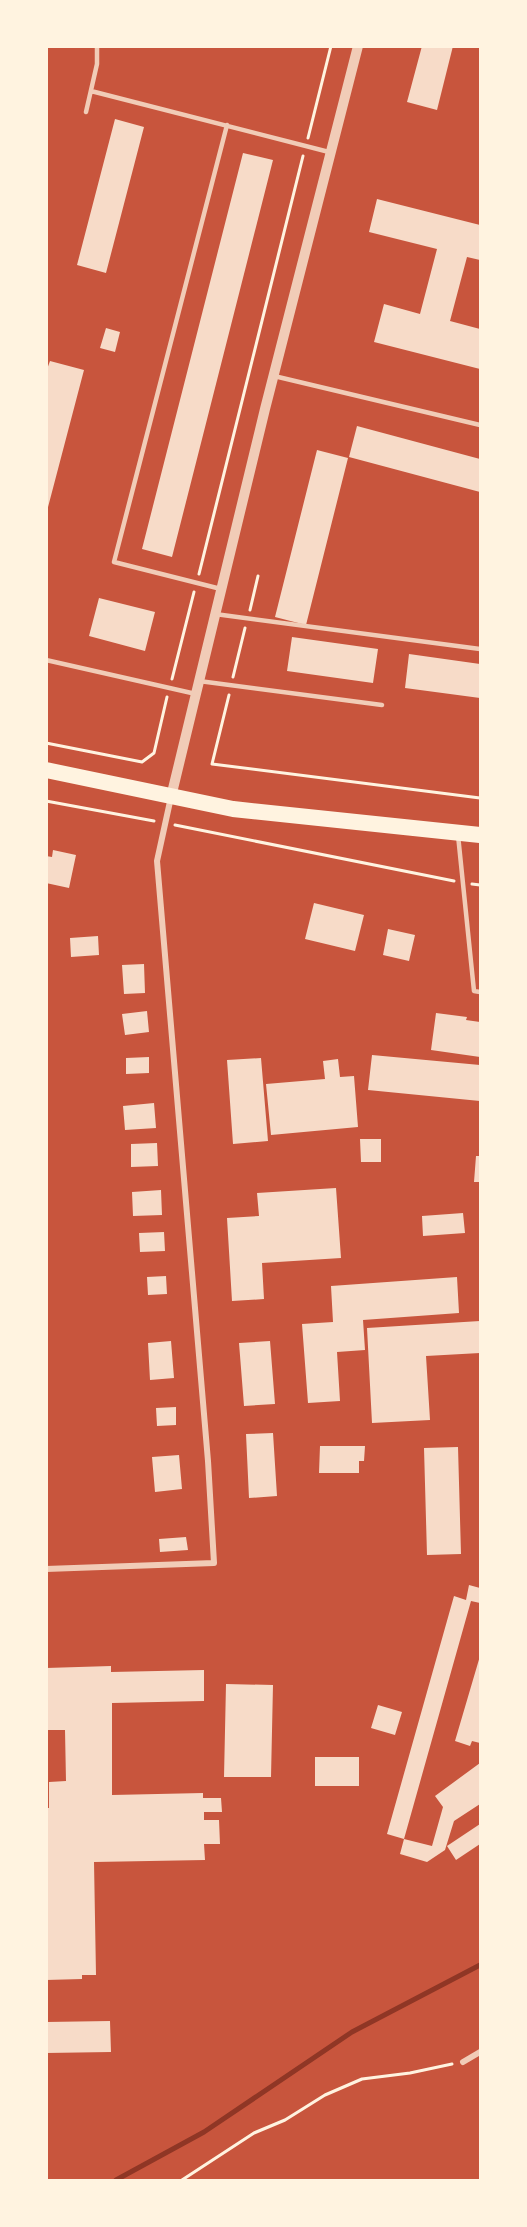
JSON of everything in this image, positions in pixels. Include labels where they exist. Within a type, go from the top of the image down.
[{"type":"highway","points":[[46,770],[233,808],[480,835]]},
{"type":"street","points":[[46,1569],[214,1563],[207,1438],[157,861],[221,589],[358,46]]},
{"type":"street","points":[[463,2062],[480,2052]]},
{"type":"lane","points":[[86,112],[97,64],[97,46]]},
{"type":"lane","points":[[91,90],[331,152]]},
{"type":"lane","points":[[221,589],[114,562],[227,125]]},
{"type":"lane","points":[[274,376],[480,425]]},
{"type":"lane","points":[[215,614],[480,650]]},
{"type":"lane","points":[[46,660],[196,694]]},
{"type":"lane","points":[[199,681],[382,705]]},
{"type":"lane","points":[[457,833],[474,991],[480,992]]},
{"type":"path","points":[[46,743],[142,762],[154,753],[331,46]]},
{"type":"path","points":[[258,576],[212,764],[480,798]]},
{"type":"path","points":[[46,801],[480,885]]},
{"type":"path","points":[[182,2181],[254,2133],[285,2120],[325,2095],[362,2079],[410,2073],[463,2062]]},
{"type":"building","points":[[422,46],[453,46],[437,110],[407,102]]},
{"type":"building","points":[[115,119],[144,127],[106,273],[77,265]]},
{"type":"building","points":[[243,153],[273,160],[172,557],[142,549]]},
{"type":"building","points":[[377,199],[480,225],[480,260],[467,257],[450,321],[480,329],[480,369],[374,342],[384,304],[420,314],[437,249],[369,232]]},
{"type":"building","points":[[106,328],[120,332],[115,352],[100,348]]},
{"type":"building","points":[[50,361],[84,370],[47,511],[46,372]]},
{"type":"building","points":[[357,426],[480,459],[480,492],[349,457]]},
{"type":"building","points":[[317,450],[348,458],[306,625],[275,617]]},
{"type":"building","points":[[99,598],[155,612],[145,651],[89,636]]},
{"type":"building","points":[[292,637],[378,649],[373,683],[287,671]]},
{"type":"building","points":[[409,654],[480,664],[480,698],[405,688]]},
{"type":"building","points":[[53,850],[76,855],[69,888],[46,883],[46,856],[52,857]]},
{"type":"building","points":[[314,903],[364,915],[355,951],[305,939]]},
{"type":"building","points":[[388,929],[415,935],[409,961],[383,955]]},
{"type":"building","points":[[98,936],[99,955],[71,957],[70,938]]},
{"type":"building","points":[[144,964],[145,993],[124,994],[122,965]]},
{"type":"building","points":[[147,1011],[149,1032],[125,1035],[122,1014]]},
{"type":"building","points":[[436,1013],[467,1017],[466,1020],[480,1022],[480,1057],[431,1050]]},
{"type":"building","points":[[372,1055],[480,1065],[480,1101],[368,1090]]},
{"type":"building","points":[[149,1057],[149,1073],[126,1074],[126,1058]]},
{"type":"building","points":[[261,1058],[268,1141],[233,1144],[227,1060]]},
{"type":"building","points":[[338,1059],[340,1077],[354,1076],[358,1127],[271,1135],[266,1084],[325,1079],[323,1061]]},
{"type":"building","points":[[154,1103],[156,1128],[125,1130],[123,1106]]},
{"type":"building","points":[[360,1139],[381,1139],[381,1162],[361,1162]]},
{"type":"building","points":[[157,1143],[158,1166],[131,1167],[131,1144]]},
{"type":"building","points":[[476,1156],[480,1156],[480,1182],[474,1182]]},
{"type":"building","points":[[336,1188],[341,1258],[262,1263],[264,1299],[232,1301],[227,1218],[259,1216],[257,1193]]},
{"type":"building","points":[[161,1190],[162,1215],[133,1216],[132,1192]]},
{"type":"building","points":[[463,1213],[465,1233],[423,1236],[422,1216]]},
{"type":"building","points":[[164,1232],[165,1251],[140,1252],[139,1233]]},
{"type":"building","points":[[166,1276],[167,1294],[148,1295],[147,1277]]},
{"type":"building","points":[[457,1277],[459,1313],[363,1320],[365,1350],[337,1352],[340,1401],[308,1403],[302,1324],[333,1322],[331,1286]]},
{"type":"building","points":[[480,1321],[480,1353],[426,1356],[430,1420],[372,1423],[367,1328]]},
{"type":"building","points":[[171,1341],[174,1378],[150,1380],[148,1343]]},
{"type":"building","points":[[270,1341],[275,1404],[244,1406],[239,1343]]},
{"type":"building","points":[[176,1407],[176,1425],[157,1426],[156,1408]]},
{"type":"building","points":[[273,1433],[277,1496],[249,1498],[246,1434]]},
{"type":"building","points":[[320,1446],[365,1446],[364,1461],[359,1461],[359,1473],[319,1473]]},
{"type":"building","points":[[458,1447],[461,1554],[427,1555],[424,1448]]},
{"type":"building","points":[[179,1455],[182,1489],[155,1492],[152,1457]]},
{"type":"building","points":[[186,1537],[188,1550],[160,1552],[159,1539]]},
{"type":"building","points":[[469,1585],[480,1588],[480,1603],[471,1601],[404,1839],[387,1834],[454,1596],[466,1600]]},
{"type":"building","points":[[480,1656],[480,1743],[472,1741],[470,1746],[455,1741]]},
{"type":"building","points":[[111,1666],[111,1672],[204,1670],[204,1701],[112,1703],[112,1795],[203,1793],[203,1798],[221,1798],[222,1812],[204,1812],[204,1820],[219,1820],[220,1844],[204,1844],[205,1860],[94,1862],[96,1975],[82,1975],[82,1979],[46,1980],[46,1808],[49,1808],[49,1782],[66,1781],[65,1730],[46,1730],[46,1668]]},
{"type":"building","points":[[226,1684],[273,1685],[271,1777],[224,1777]]},
{"type":"building","points":[[378,1705],[402,1712],[395,1735],[371,1728]]},
{"type":"building","points":[[315,1757],[359,1757],[359,1786],[315,1786]]},
{"type":"building","points":[[480,1763],[480,1804],[454,1821],[445,1850],[427,1862],[400,1854],[404,1839],[432,1846],[443,1807],[435,1796]]},
{"type":"building","points":[[480,1824],[480,1844],[456,1860],[447,1846]]},
{"type":"building","points":[[110,2021],[111,2052],[46,2053],[46,2022]]},
{"type":"waterway","points":[[116,2180],[204,2132],[352,2032],[480,1965]]}]
